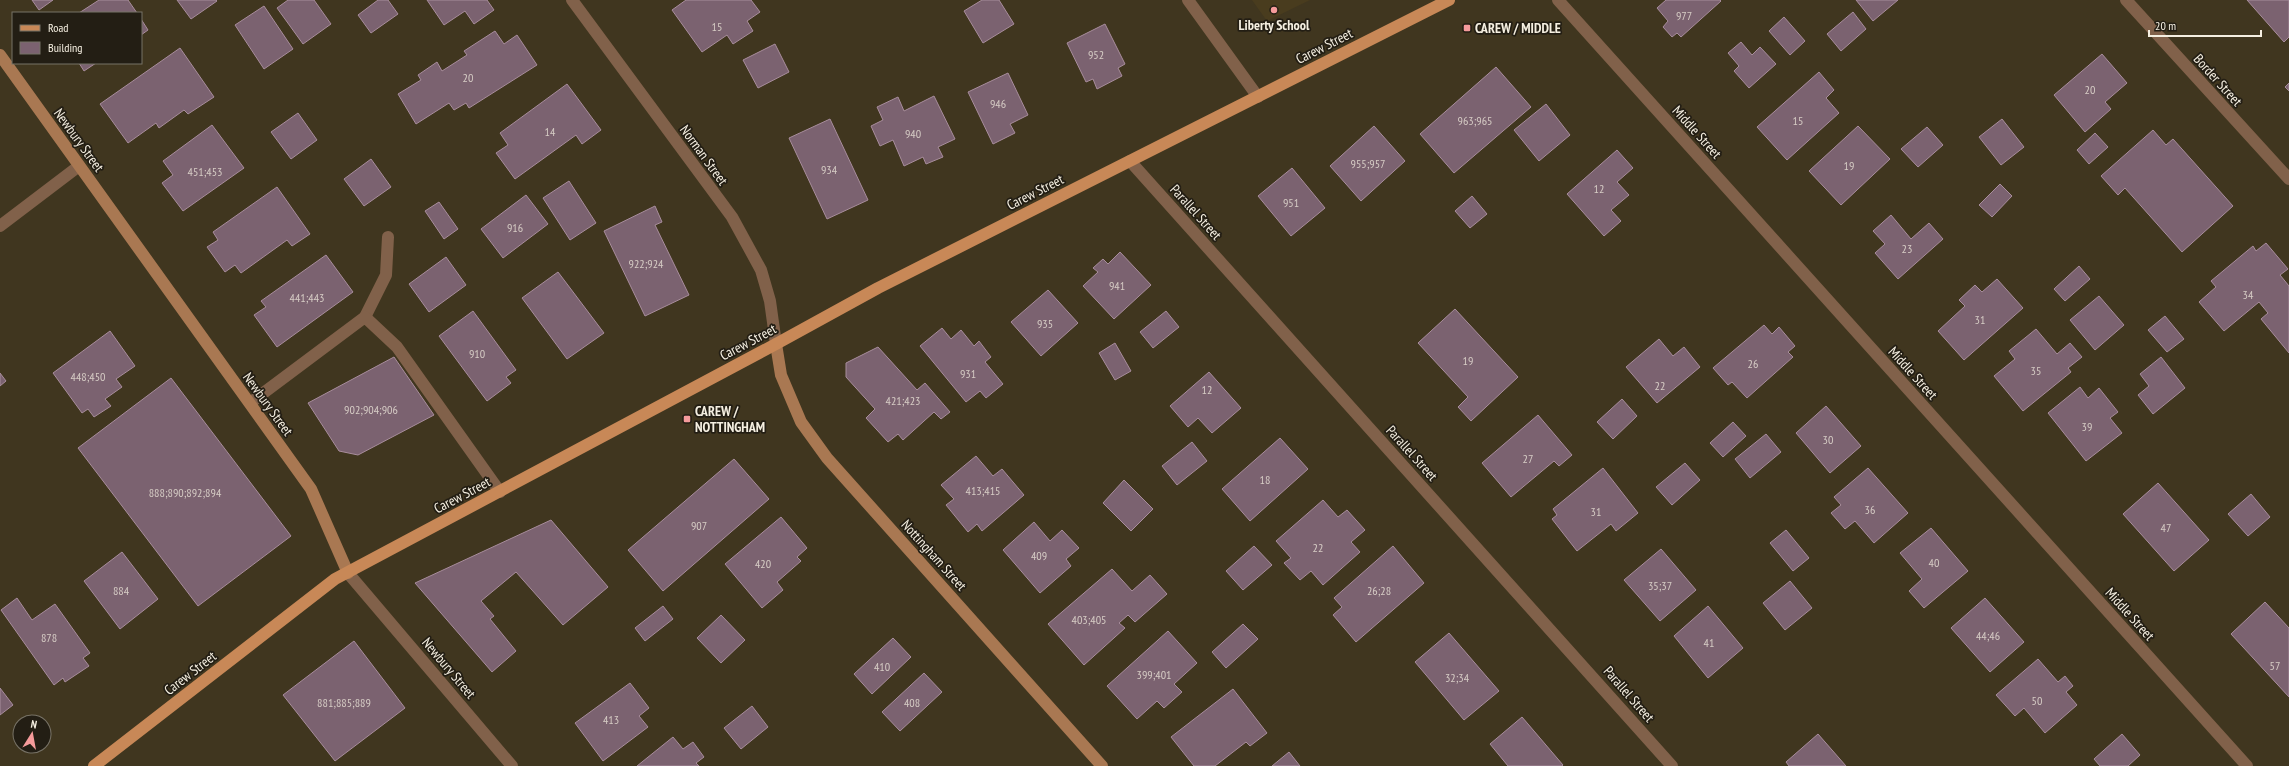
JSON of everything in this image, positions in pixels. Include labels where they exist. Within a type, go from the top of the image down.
[{"type":"main road","name":"Carew Street","points":[[94,766],[336,579],[878,288],[1449,0]]},
{"type":"street","name":"Norman Street","points":[[572,0],[732,218],[761,270],[770,301],[776,344]]},
{"type":"street","points":[[1188,0],[1258,97]]},
{"type":"street","name":"Middle Street","points":[[1558,0],[2247,766]]},
{"type":"street","name":"Border Street","points":[[2126,0],[2289,179]]},
{"type":"street","name":"Newbury Street","points":[[0,55],[311,489],[348,573],[512,766]]},
{"type":"street","name":"Parallel Street","points":[[1130,161],[1672,766]]},
{"type":"street","points":[[0,226],[79,166]]},
{"type":"street","points":[[250,403],[365,317],[386,275],[388,237]]},
{"type":"street","points":[[365,317],[397,347],[500,492]]},
{"type":"street","name":"Nottingham Street","points":[[776,344],[781,375],[802,422],[827,458],[1102,766]]},
{"type":"shaded area","name":"Liberty School","points":[[1252,0],[1310,0],[1267,21]]},
{"type":"building","points":[[32,0],[53,0],[39,10]]},
{"type":"building","points":[[99,0],[128,0],[136,12],[81,12]]},
{"type":"building","points":[[177,0],[216,0],[217,1],[191,19]]},
{"type":"building","points":[[288,0],[314,0],[331,24],[303,44],[277,8]]},
{"type":"building","points":[[378,0],[388,0],[398,14],[371,33],[358,15]]},
{"type":"building","points":[[427,0],[487,0],[494,10],[474,24],[465,11],[444,25]]},
{"type":"building","points":[[686,0],[751,0],[760,12],[747,21],[753,31],[733,44],[727,35],[702,52],[672,10]]},
{"type":"building","points":[[982,0],[999,0],[1014,24],[983,43],[964,11]]},
{"type":"building","points":[[1666,0],[1721,1],[1681,37],[1677,33],[1672,37],[1663,27],[1668,21],[1657,8]]},
{"type":"building","points":[[1856,0],[1898,0],[1873,21]]},
{"type":"building","points":[[2247,0],[2289,0],[2289,37],[2284,42]]},
{"type":"building","points":[[264,6],[293,49],[264,69],[235,25]]},
{"type":"building","points":[[1853,12],[1866,29],[1841,51],[1827,34]]},
{"type":"building","points":[[1784,17],[1805,41],[1790,55],[1769,31]]},
{"type":"building","points":[[142,21],[148,30],[142,34]]},
{"type":"building","points":[[1105,24],[1125,64],[1118,68],[1122,76],[1097,89],[1093,79],[1086,82],[1067,43]]},
{"type":"building","points":[[495,31],[504,44],[517,35],[537,65],[469,108],[466,103],[454,110],[449,103],[416,124],[398,94],[421,80],[418,75],[437,62],[442,71],[467,55],[464,51]]},
{"type":"building","points":[[1741,42],[1752,55],[1760,47],[1776,64],[1749,88],[1734,71],[1739,66],[1728,53]]},
{"type":"building","points":[[775,44],[789,72],[758,88],[743,60]]},
{"type":"building","points":[[180,48],[214,97],[188,114],[184,110],[159,128],[156,123],[128,143],[100,104]]},
{"type":"building","points":[[2102,54],[2127,83],[2105,102],[2111,109],[2085,132],[2054,95]]},
{"type":"building","points":[[80,64],[94,64],[84,71]]},
{"type":"building","points":[[1496,67],[1531,107],[1454,173],[1420,134]]},
{"type":"building","points":[[1819,72],[1834,90],[1826,98],[1839,113],[1787,160],[1757,127]]},
{"type":"building","points":[[1008,73],[1028,115],[1010,124],[1015,133],[993,144],[968,92]]},
{"type":"building","points":[[2289,83],[2289,91],[2285,87]]},
{"type":"building","points":[[567,84],[601,130],[582,144],[576,135],[515,179],[496,153],[508,145],[500,133]]},
{"type":"building","points":[[934,96],[955,139],[938,147],[943,157],[926,164],[923,157],[904,166],[893,140],[880,146],[871,126],[883,120],[877,107],[898,97],[904,111]]},
{"type":"building","points":[[1546,104],[1570,135],[1539,161],[1514,130]]},
{"type":"building","points":[[298,113],[317,140],[291,159],[271,132]]},
{"type":"building","points":[[830,119],[868,200],[827,219],[789,138]]},
{"type":"building","points":[[2002,119],[2024,147],[2001,165],[1979,137]]},
{"type":"building","points":[[212,125],[244,168],[183,211],[162,183],[173,175],[163,161]]},
{"type":"building","points":[[1374,126],[1405,161],[1361,201],[1330,166]]},
{"type":"building","points":[[1858,126],[1890,159],[1841,205],[1809,171]]},
{"type":"building","points":[[1927,127],[1943,145],[1918,167],[1901,149]]},
{"type":"building","points":[[2153,130],[2166,145],[2173,139],[2233,206],[2182,252],[2125,188],[2118,195],[2101,176]]},
{"type":"building","points":[[2095,133],[2108,147],[2089,164],[2077,150]]},
{"type":"building","points":[[1617,150],[1633,168],[1617,182],[1629,195],[1611,210],[1621,221],[1604,236],[1567,194]]},
{"type":"building","points":[[371,159],[391,187],[364,206],[344,179]]},
{"type":"building","points":[[1292,168],[1325,208],[1291,236],[1258,196]]},
{"type":"building","points":[[569,181],[596,223],[570,240],[543,198]]},
{"type":"building","points":[[2000,184],[2012,196],[1992,217],[1979,205]]},
{"type":"building","points":[[277,187],[310,234],[292,246],[287,240],[241,273],[235,265],[225,272],[207,247],[218,240],[213,232]]},
{"type":"building","points":[[526,195],[548,224],[503,258],[481,229]]},
{"type":"building","points":[[1472,196],[1487,214],[1470,228],[1455,211]]},
{"type":"building","points":[[439,202],[458,229],[444,239],[425,211]]},
{"type":"building","points":[[655,206],[662,222],[655,225],[689,295],[645,316],[604,231]]},
{"type":"building","points":[[1891,215],[1911,239],[1929,223],[1943,239],[1898,279],[1875,253],[1885,244],[1873,231]]},
{"type":"building","points":[[2266,243],[2288,269],[2280,275],[2289,286],[2289,353],[2261,319],[2268,313],[2259,302],[2224,331],[2199,302],[2216,287],[2211,281],[2253,246],[2256,251]]},
{"type":"building","points":[[1120,252],[1151,285],[1114,319],[1083,286],[1098,272],[1093,268],[1103,259],[1108,264]]},
{"type":"building","points":[[326,255],[353,292],[277,347],[254,315],[266,307],[261,301]]},
{"type":"building","points":[[446,257],[466,285],[429,312],[409,284]]},
{"type":"building","points":[[2079,266],[2090,279],[2065,301],[2054,289]]},
{"type":"building","points":[[558,272],[604,333],[567,359],[522,298]]},
{"type":"building","points":[[1997,279],[2023,308],[1964,360],[1938,331],[1965,306],[1959,300],[1975,285],[1982,292]]},
{"type":"building","points":[[1048,290],[1078,323],[1041,356],[1011,322]]},
{"type":"building","points":[[2099,296],[2124,325],[2095,350],[2070,320]]},
{"type":"building","points":[[1455,309],[1518,377],[1471,421],[1458,407],[1468,397],[1418,343]]},
{"type":"building","points":[[473,311],[516,370],[506,377],[511,383],[487,401],[439,336]]},
{"type":"building","points":[[1166,311],[1179,327],[1153,348],[1140,332]]},
{"type":"building","points":[[2165,316],[2184,339],[2167,352],[2148,330]]},
{"type":"building","points":[[1764,325],[1772,334],[1779,327],[1795,346],[1788,352],[1793,357],[1747,398],[1732,382],[1728,385],[1713,368]]},
{"type":"building","points":[[942,328],[951,339],[961,330],[974,346],[979,341],[991,357],[985,362],[1003,384],[986,398],[980,391],[966,402],[920,346]]},
{"type":"building","points":[[2036,329],[2057,354],[2070,343],[2082,357],[2068,368],[2071,372],[2023,411],[1994,376],[2015,359],[2009,351]]},
{"type":"building","points":[[110,331],[135,366],[116,379],[122,387],[105,399],[111,406],[94,417],[88,409],[82,413],[53,373]]},
{"type":"building","points":[[1659,339],[1673,356],[1684,347],[1700,367],[1657,403],[1626,367]]},
{"type":"building","points":[[1115,343],[1131,371],[1115,380],[1099,353]]},
{"type":"building","points":[[878,347],[917,390],[925,383],[950,412],[941,419],[934,412],[903,440],[898,434],[888,442],[866,418],[875,409],[846,377],[846,363]]},
{"type":"building","points":[[394,357],[434,415],[358,455],[339,451],[308,403]]},
{"type":"building","points":[[2161,357],[2185,388],[2153,414],[2138,395],[2149,386],[2140,374]]},
{"type":"building","points":[[1209,372],[1241,408],[1212,433],[1198,418],[1188,427],[1170,406]]},
{"type":"building","points":[[0,373],[6,381],[0,386]]},
{"type":"building","points":[[171,378],[291,536],[198,606],[78,448]]},
{"type":"building","points":[[2080,387],[2088,398],[2099,388],[2118,412],[2110,418],[2122,433],[2086,461],[2048,413]]},
{"type":"building","points":[[1622,399],[1637,416],[1613,439],[1597,422]]},
{"type":"building","points":[[1826,406],[1861,446],[1830,473],[1796,433]]},
{"type":"building","points":[[1538,415],[1572,455],[1559,466],[1554,461],[1511,497],[1482,463]]},
{"type":"building","points":[[1733,422],[1746,436],[1723,457],[1710,443]]},
{"type":"building","points":[[1766,434],[1781,452],[1750,478],[1735,459]]},
{"type":"building","points":[[1280,438],[1308,469],[1250,521],[1222,489]]},
{"type":"building","points":[[1192,442],[1207,461],[1177,485],[1162,466]]},
{"type":"building","points":[[976,456],[993,476],[1002,469],[1024,495],[982,531],[977,524],[968,532],[946,505],[954,499],[941,485]]},
{"type":"building","points":[[734,459],[769,499],[663,591],[628,550]]},
{"type":"building","points":[[1685,463],[1700,480],[1672,505],[1656,487]]},
{"type":"building","points":[[1603,468],[1638,513],[1616,531],[1611,524],[1577,551],[1552,519],[1557,515],[1553,509]]},
{"type":"building","points":[[1868,468],[1908,513],[1874,543],[1855,521],[1845,529],[1831,513],[1841,505],[1834,497]]},
{"type":"building","points":[[1124,480],[1153,509],[1131,531],[1103,503]]},
{"type":"building","points":[[2158,483],[2209,540],[2174,571],[2123,514]]},
{"type":"building","points":[[2251,494],[2270,517],[2248,536],[2228,514]]},
{"type":"building","points":[[1323,500],[1338,517],[1347,510],[1365,530],[1351,542],[1360,552],[1323,585],[1311,571],[1300,580],[1284,563],[1291,558],[1276,541]]},
{"type":"building","points":[[781,517],[807,548],[797,557],[801,561],[777,582],[783,590],[762,608],[725,564]]},
{"type":"building","points":[[551,520],[608,587],[563,625],[516,572],[481,601],[494,616],[490,619],[516,651],[492,672],[415,583]]},
{"type":"building","points":[[1034,522],[1050,541],[1062,530],[1079,548],[1066,559],[1071,566],[1040,593],[1003,550]]},
{"type":"building","points":[[1931,528],[1968,571],[1924,608],[1909,591],[1922,579],[1900,553]]},
{"type":"building","points":[[1786,530],[1809,558],[1793,571],[1770,543]]},
{"type":"building","points":[[1254,546],[1272,565],[1243,590],[1226,571]]},
{"type":"building","points":[[1393,546],[1424,583],[1356,642],[1333,615],[1342,607],[1334,598]]},
{"type":"building","points":[[1661,549],[1696,590],[1660,621],[1624,580]]},
{"type":"building","points":[[122,552],[158,599],[120,629],[84,581]]},
{"type":"building","points":[[1112,569],[1132,591],[1150,575],[1167,594],[1135,622],[1128,615],[1119,623],[1125,628],[1084,665],[1048,624]]},
{"type":"building","points":[[1790,581],[1812,608],[1785,630],[1763,603]]},
{"type":"building","points":[[17,598],[32,620],[55,604],[90,653],[83,658],[89,666],[65,682],[63,678],[54,685],[1,610]]},
{"type":"building","points":[[1985,598],[2024,642],[1990,672],[1951,628]]},
{"type":"building","points":[[2265,602],[2289,628],[2289,697],[2231,634]]},
{"type":"building","points":[[663,606],[673,619],[645,641],[635,628]]},
{"type":"building","points":[[1708,606],[1743,648],[1708,678],[1674,636]]},
{"type":"building","points":[[721,615],[745,640],[721,663],[697,638]]},
{"type":"building","points":[[1243,624],[1258,639],[1226,668],[1212,652]]},
{"type":"building","points":[[1168,631],[1197,663],[1174,684],[1182,692],[1164,708],[1157,701],[1137,719],[1107,686]]},
{"type":"building","points":[[1449,633],[1499,691],[1464,720],[1415,662]]},
{"type":"building","points":[[893,638],[911,657],[872,694],[854,674]]},
{"type":"building","points":[[354,641],[405,708],[335,761],[283,695]]},
{"type":"building","points":[[2038,659],[2058,682],[2065,676],[2073,686],[2066,692],[2077,705],[2045,733],[2024,708],[2015,716],[1996,695]]},
{"type":"building","points":[[924,673],[942,692],[900,731],[882,712]]},
{"type":"building","points":[[630,683],[649,708],[639,716],[648,727],[603,761],[575,723]]},
{"type":"building","points":[[0,688],[13,705],[0,715]]},
{"type":"building","points":[[1233,689],[1267,733],[1250,746],[1246,742],[1215,766],[1194,766],[1171,737]]},
{"type":"building","points":[[752,706],[768,727],[741,749],[724,728]]},
{"type":"building","points":[[1522,717],[1563,765],[1562,766],[1508,766],[1490,744]]},
{"type":"building","points":[[1818,734],[1846,766],[1789,766],[1786,762]]},
{"type":"building","points":[[2122,734],[2140,755],[2128,766],[2100,766],[2094,759]]},
{"type":"building","points":[[673,737],[683,749],[693,742],[704,757],[696,763],[699,766],[637,766]]},
{"type":"building","points":[[1289,752],[1300,766],[1272,766]]},
{"type":"place","name":"Liberty School","points":[[1274,10]]},
{"type":"place","name":"CAREW / MIDDLE","points":[[1467,28]]},
{"type":"place","name":"CAREW / NOTTINGHAM","points":[[687,419]]}]
